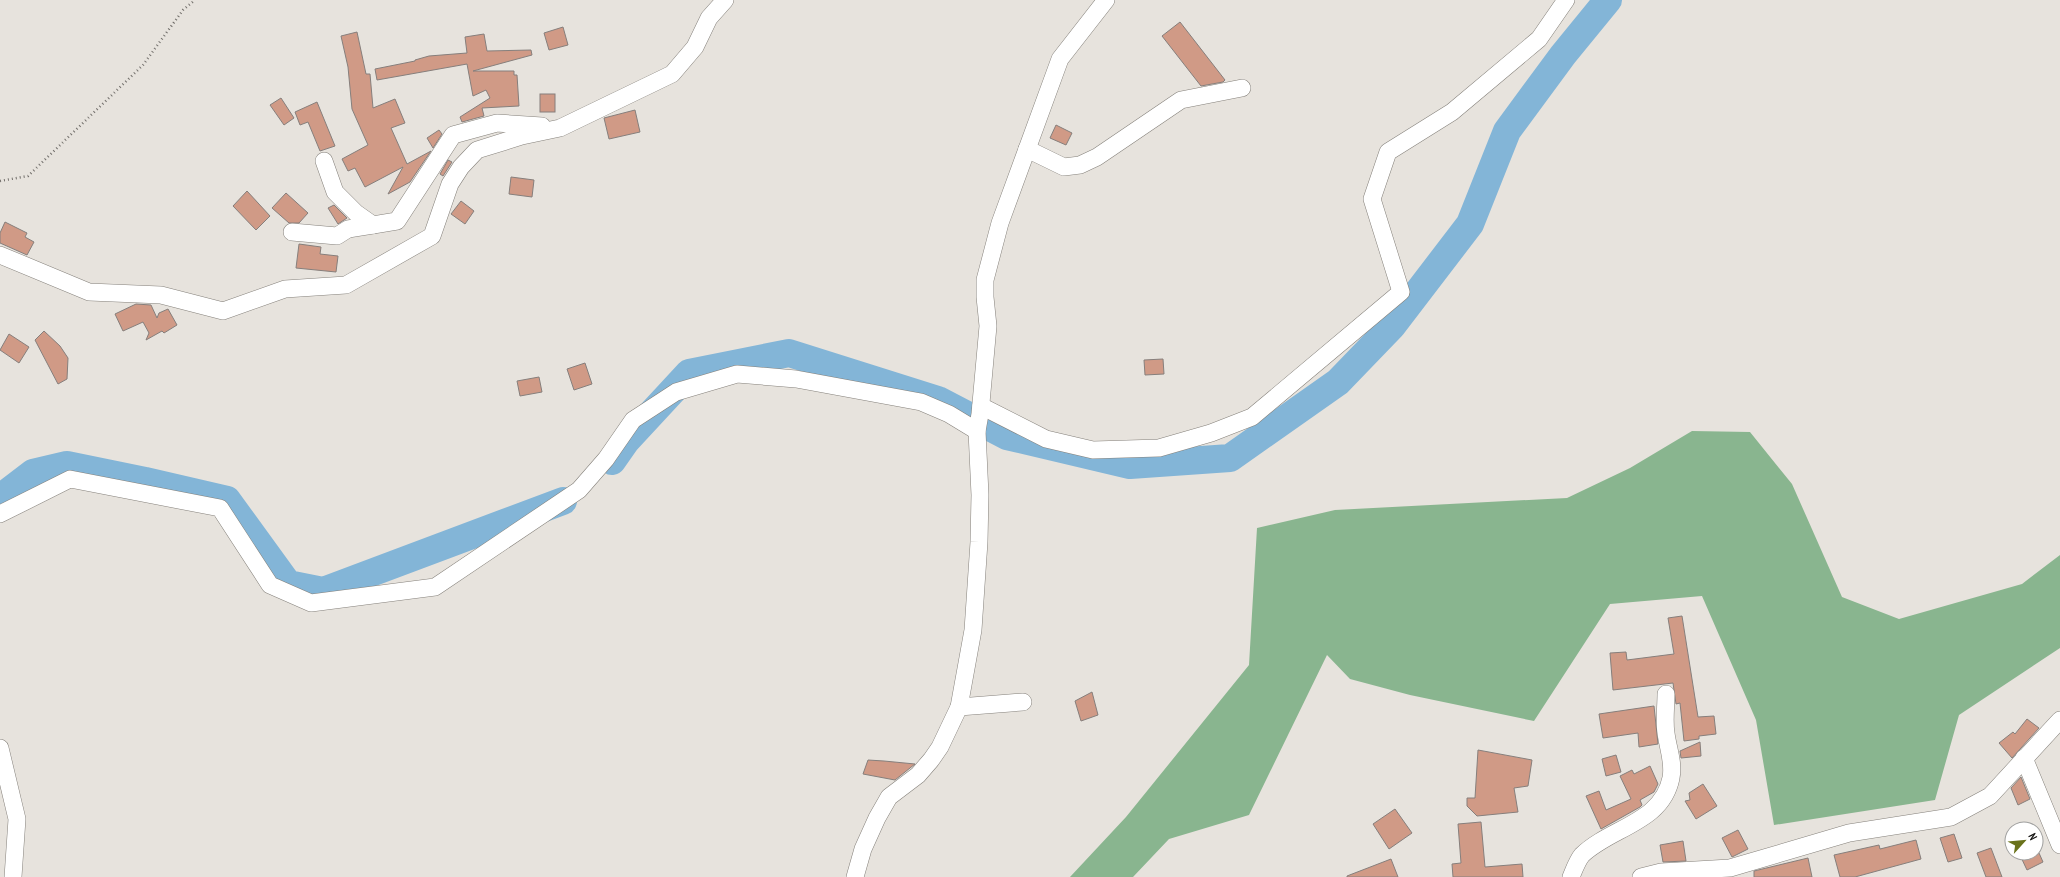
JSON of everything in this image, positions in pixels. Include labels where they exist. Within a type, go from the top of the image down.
[{"type":"street","points":[[0,255],[89,292],[161,295],[223,311],[285,289],[346,285],[432,236],[450,184],[461,167],[477,150],[522,136],[560,128],[672,74],[695,47],[709,18],[725,0]]},
{"type":"street","points":[[855,877],[864,849],[877,818],[889,797],[918,775],[931,760],[940,747],[959,707],[974,615],[980,495],[979,419],[988,326],[985,280],[1000,223],[1060,59],[1106,0]]},
{"type":"street","points":[[0,514],[70,478],[220,508],[270,585],[311,603],[435,587],[579,490],[606,459],[633,420],[676,392],[738,374],[796,379],[921,402],[949,414],[979,419],[1046,439],[1093,450],[1159,448],[1211,433],[1252,417],[1401,292],[1372,199],[1388,152],[1452,112],[1539,39],[1566,0]]},
{"type":"street","points":[[1027,149],[1064,167],[1080,165],[1097,157],[1181,100],[1242,88]]},
{"type":"street","points":[[292,232],[337,236],[348,229],[398,221],[453,135],[497,123],[560,128]]},
{"type":"street","points":[[324,161],[335,192],[356,214],[373,225]]},
{"type":"street","points":[[1571,877],[1581,856],[1600,841],[1645,818],[1658,807],[1667,790],[1673,768],[1666,733],[1666,694]]},
{"type":"street","points":[[959,707],[1023,702]]},
{"type":"street","points":[[1641,877],[1661,872],[1730,868],[1849,833],[1951,817],[1990,796],[2060,720]]},
{"type":"street","points":[[0,748],[17,819],[13,877]]},
{"type":"street","points":[[2024,758],[2060,845]]},
{"type":"path","points":[[0,181],[28,176],[143,65],[183,10],[195,0]]},
{"type":"green space","points":[[1692,431],[1750,432],[1792,484],[1842,597],[1899,619],[2022,584],[2060,555],[2060,648],[1959,715],[1935,800],[1774,825],[1756,720],[1702,596],[1610,604],[1534,721],[1410,695],[1350,679],[1327,655],[1249,815],[1169,839],[1133,877],[1070,877],[1126,817],[1249,665],[1257,528],[1335,510],[1567,498],[1630,468]]},
{"type":"building","points":[[1180,22],[1225,80],[1223,82],[1201,86],[1162,36]]},
{"type":"building","points":[[563,27],[568,45],[549,50],[544,33]]},
{"type":"building","points":[[357,32],[366,74],[370,74],[373,108],[395,99],[405,123],[391,128],[407,164],[431,151],[410,182],[388,194],[403,167],[365,187],[355,168],[348,171],[342,159],[368,145],[352,109],[348,67],[341,36]]},
{"type":"building","points":[[484,34],[487,51],[531,50],[532,55],[473,71],[514,71],[514,75],[517,75],[519,106],[482,108],[484,116],[462,122],[460,117],[490,98],[486,90],[473,96],[467,64],[377,80],[375,69],[415,61],[429,56],[467,53],[465,37]]},
{"type":"building","points":[[540,94],[555,94],[555,112],[540,112]]},
{"type":"building","points":[[281,98],[294,118],[284,125],[270,105]]},
{"type":"building","points":[[317,102],[335,146],[320,151],[308,122],[300,125],[295,112]]},
{"type":"building","points":[[635,110],[640,132],[609,139],[604,118]]},
{"type":"building","points":[[1056,125],[1072,133],[1066,145],[1050,138]]},
{"type":"building","points":[[439,130],[442,134],[433,148],[427,138]]},
{"type":"building","points":[[448,160],[452,162],[443,176],[440,174]]},
{"type":"building","points":[[511,177],[534,180],[532,197],[509,194]]},
{"type":"building","points":[[247,191],[270,216],[256,230],[233,206]]},
{"type":"building","points":[[286,193],[308,213],[299,223],[289,223],[272,208]]},
{"type":"building","points":[[461,201],[474,211],[465,224],[451,214]]},
{"type":"building","points":[[334,205],[347,218],[338,224],[328,208]]},
{"type":"building","points":[[5,222],[27,233],[25,237],[34,242],[27,255],[0,243],[0,233]]},
{"type":"building","points":[[299,244],[321,247],[320,254],[338,256],[336,272],[296,268]]},
{"type":"building","points":[[136,304],[151,305],[157,318],[159,313],[168,309],[177,325],[164,333],[162,331],[146,340],[149,333],[143,322],[123,331],[115,314]]},
{"type":"building","points":[[44,331],[60,346],[68,358],[67,379],[58,384],[35,340]]},
{"type":"building","points":[[9,334],[29,347],[19,363],[0,350]]},
{"type":"building","points":[[1163,359],[1164,374],[1145,375],[1144,360]]},
{"type":"building","points":[[585,363],[592,384],[574,390],[567,369]]},
{"type":"building","points":[[539,377],[542,392],[520,396],[517,381]]},
{"type":"building","points":[[1682,616],[1698,717],[1714,716],[1716,734],[1699,736],[1699,739],[1684,741],[1680,703],[1676,704],[1673,683],[1613,690],[1610,653],[1626,652],[1627,660],[1674,654],[1668,618]]},
{"type":"building","points":[[1092,692],[1098,715],[1081,721],[1075,701]]},
{"type":"building","points":[[1654,706],[1658,744],[1639,747],[1638,733],[1603,738],[1599,714]]},
{"type":"building","points":[[2027,719],[2039,728],[2012,758],[1999,743],[2013,732],[2015,734]]},
{"type":"building","points":[[1700,742],[1701,756],[1681,758],[1680,751]]},
{"type":"building","points":[[1478,750],[1532,760],[1528,786],[1514,788],[1518,812],[1477,816],[1467,806],[1467,798],[1475,798]]},
{"type":"building","points":[[1616,755],[1621,772],[1606,776],[1602,759]]},
{"type":"building","points":[[868,760],[915,764],[895,780],[863,774]]},
{"type":"building","points":[[1650,766],[1658,784],[1654,792],[1640,800],[1642,805],[1640,807],[1601,829],[1586,796],[1599,791],[1606,810],[1631,799],[1620,776],[1632,770],[1634,774]]},
{"type":"building","points":[[2021,777],[2030,799],[2018,805],[2011,788]]},
{"type":"building","points":[[1703,784],[1717,806],[1696,819],[1685,801],[1690,800],[1689,793]]},
{"type":"building","points":[[1395,809],[1412,833],[1389,849],[1373,824]]},
{"type":"building","points":[[1481,822],[1485,867],[1522,864],[1523,877],[1453,877],[1452,864],[1461,863],[1458,824]]},
{"type":"building","points":[[1738,830],[1748,849],[1732,857],[1722,838]]},
{"type":"building","points":[[1954,834],[1962,858],[1948,862],[1940,838]]},
{"type":"building","points":[[1916,840],[1921,859],[1855,877],[1840,877],[1834,855],[1879,845],[1880,849]]},
{"type":"building","points":[[1683,841],[1686,861],[1663,862],[1660,845]]},
{"type":"building","points":[[1991,848],[2002,877],[1986,877],[1977,853]]},
{"type":"building","points":[[1808,858],[1812,877],[1754,877],[1754,871]]},
{"type":"building","points":[[1391,859],[1398,877],[1347,877],[1347,876]]},
{"type":"building","points":[[2023,861],[2043,861],[2043,862],[2027,870]]},
{"type":"waterway","points":[[612,461],[626,441],[689,373],[789,353],[938,400],[1007,436],[1130,465],[1230,458],[1338,382],[1392,326],[1470,224],[1507,131],[1563,55],[1608,0]]},
{"type":"waterway","points":[[0,498],[33,473],[67,465],[227,500],[288,584],[323,591],[563,501]]}]
